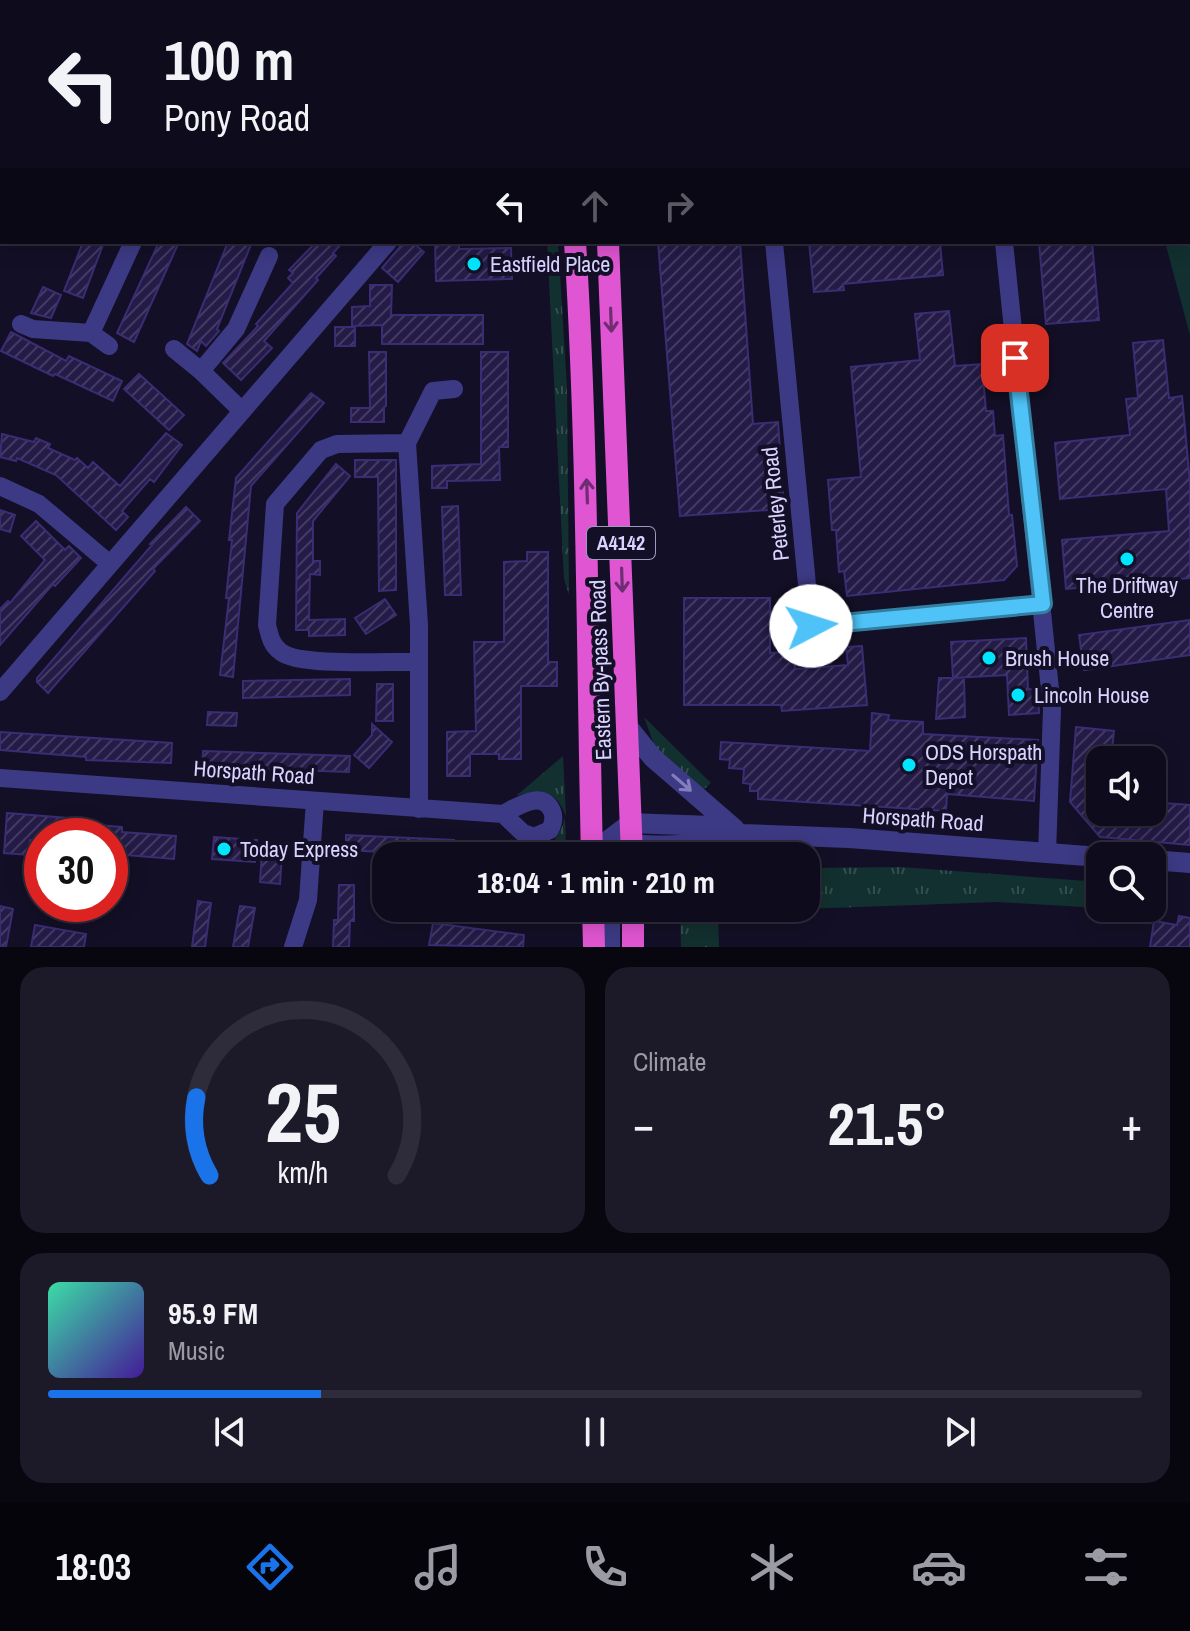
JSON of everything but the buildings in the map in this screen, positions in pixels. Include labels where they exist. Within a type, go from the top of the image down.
[{"type":"highway","name":"Eastern By-pass Road","points":[[575,244],[587,497],[592,842]]},
{"type":"highway","name":"Eastern By-pass Road","points":[[608,244],[628,727],[623,842]]},
{"type":"highway","points":[[593,922],[594,947]]},
{"type":"highway","points":[[633,922],[633,947]]},
{"type":"street","points":[[91,333],[132,244]]},
{"type":"street","points":[[0,692],[386,244]]},
{"type":"street","name":"Peterley Road","points":[[774,244],[811,626],[1043,604]]},
{"type":"street","points":[[1004,244],[1052,709],[1047,854]]},
{"type":"street","points":[[201,371],[236,329],[269,256]]},
{"type":"street","points":[[21,324],[33,329],[91,333],[109,346]]},
{"type":"street","points":[[174,349],[241,410]]},
{"type":"street","points":[[419,809],[419,625],[407,443],[433,391],[454,389]]},
{"type":"street","points":[[407,443],[337,444],[321,450],[275,504],[267,625],[272,642],[282,654],[302,661],[418,662]]},
{"type":"street","points":[[0,486],[39,504],[110,564]]},
{"type":"street","points":[[628,727],[653,758],[742,834]]},
{"type":"street","name":"Horspath Road","points":[[0,778],[503,814]]},
{"type":"street","points":[[293,947],[308,900],[315,801]]},
{"type":"street","points":[[591,821],[620,842]]},
{"type":"street","name":"Horspath Road","points":[[713,842],[742,834],[863,838],[1086,856]]},
{"type":"street","points":[[1166,861],[1190,863]]},
{"type":"street","points":[[610,922],[610,947]]},
{"type":"green space","points":[[547,244],[558,244],[567,387],[569,595],[564,579]]},
{"type":"green space","points":[[1166,244],[1190,244],[1190,335]]},
{"type":"green space","points":[[644,717],[711,783],[701,792],[656,750]]},
{"type":"green space","points":[[563,756],[566,816],[557,800],[546,793],[516,796]]},
{"type":"green space","points":[[565,817],[566,842],[553,842]]},
{"type":"green space","points":[[901,867],[1086,881],[1086,907],[997,902],[820,908],[820,868]]},
{"type":"green space","points":[[680,922],[718,922],[719,947],[681,947]]},
{"type":"place","name":"Eastfield Place","points":[[474,264]]},
{"type":"place","name":"The Driftway Centre","points":[[1127,559]]},
{"type":"place","name":"Brush House","points":[[989,658]]},
{"type":"place","name":"Lincoln House","points":[[1018,695]]},
{"type":"place","name":"ODS Horspath Depot","points":[[909,765]]},
{"type":"place","name":"Today Express","points":[[224,849]]},
{"type":"route","points":[[811,626],[1043,604],[1015,358]]}]
